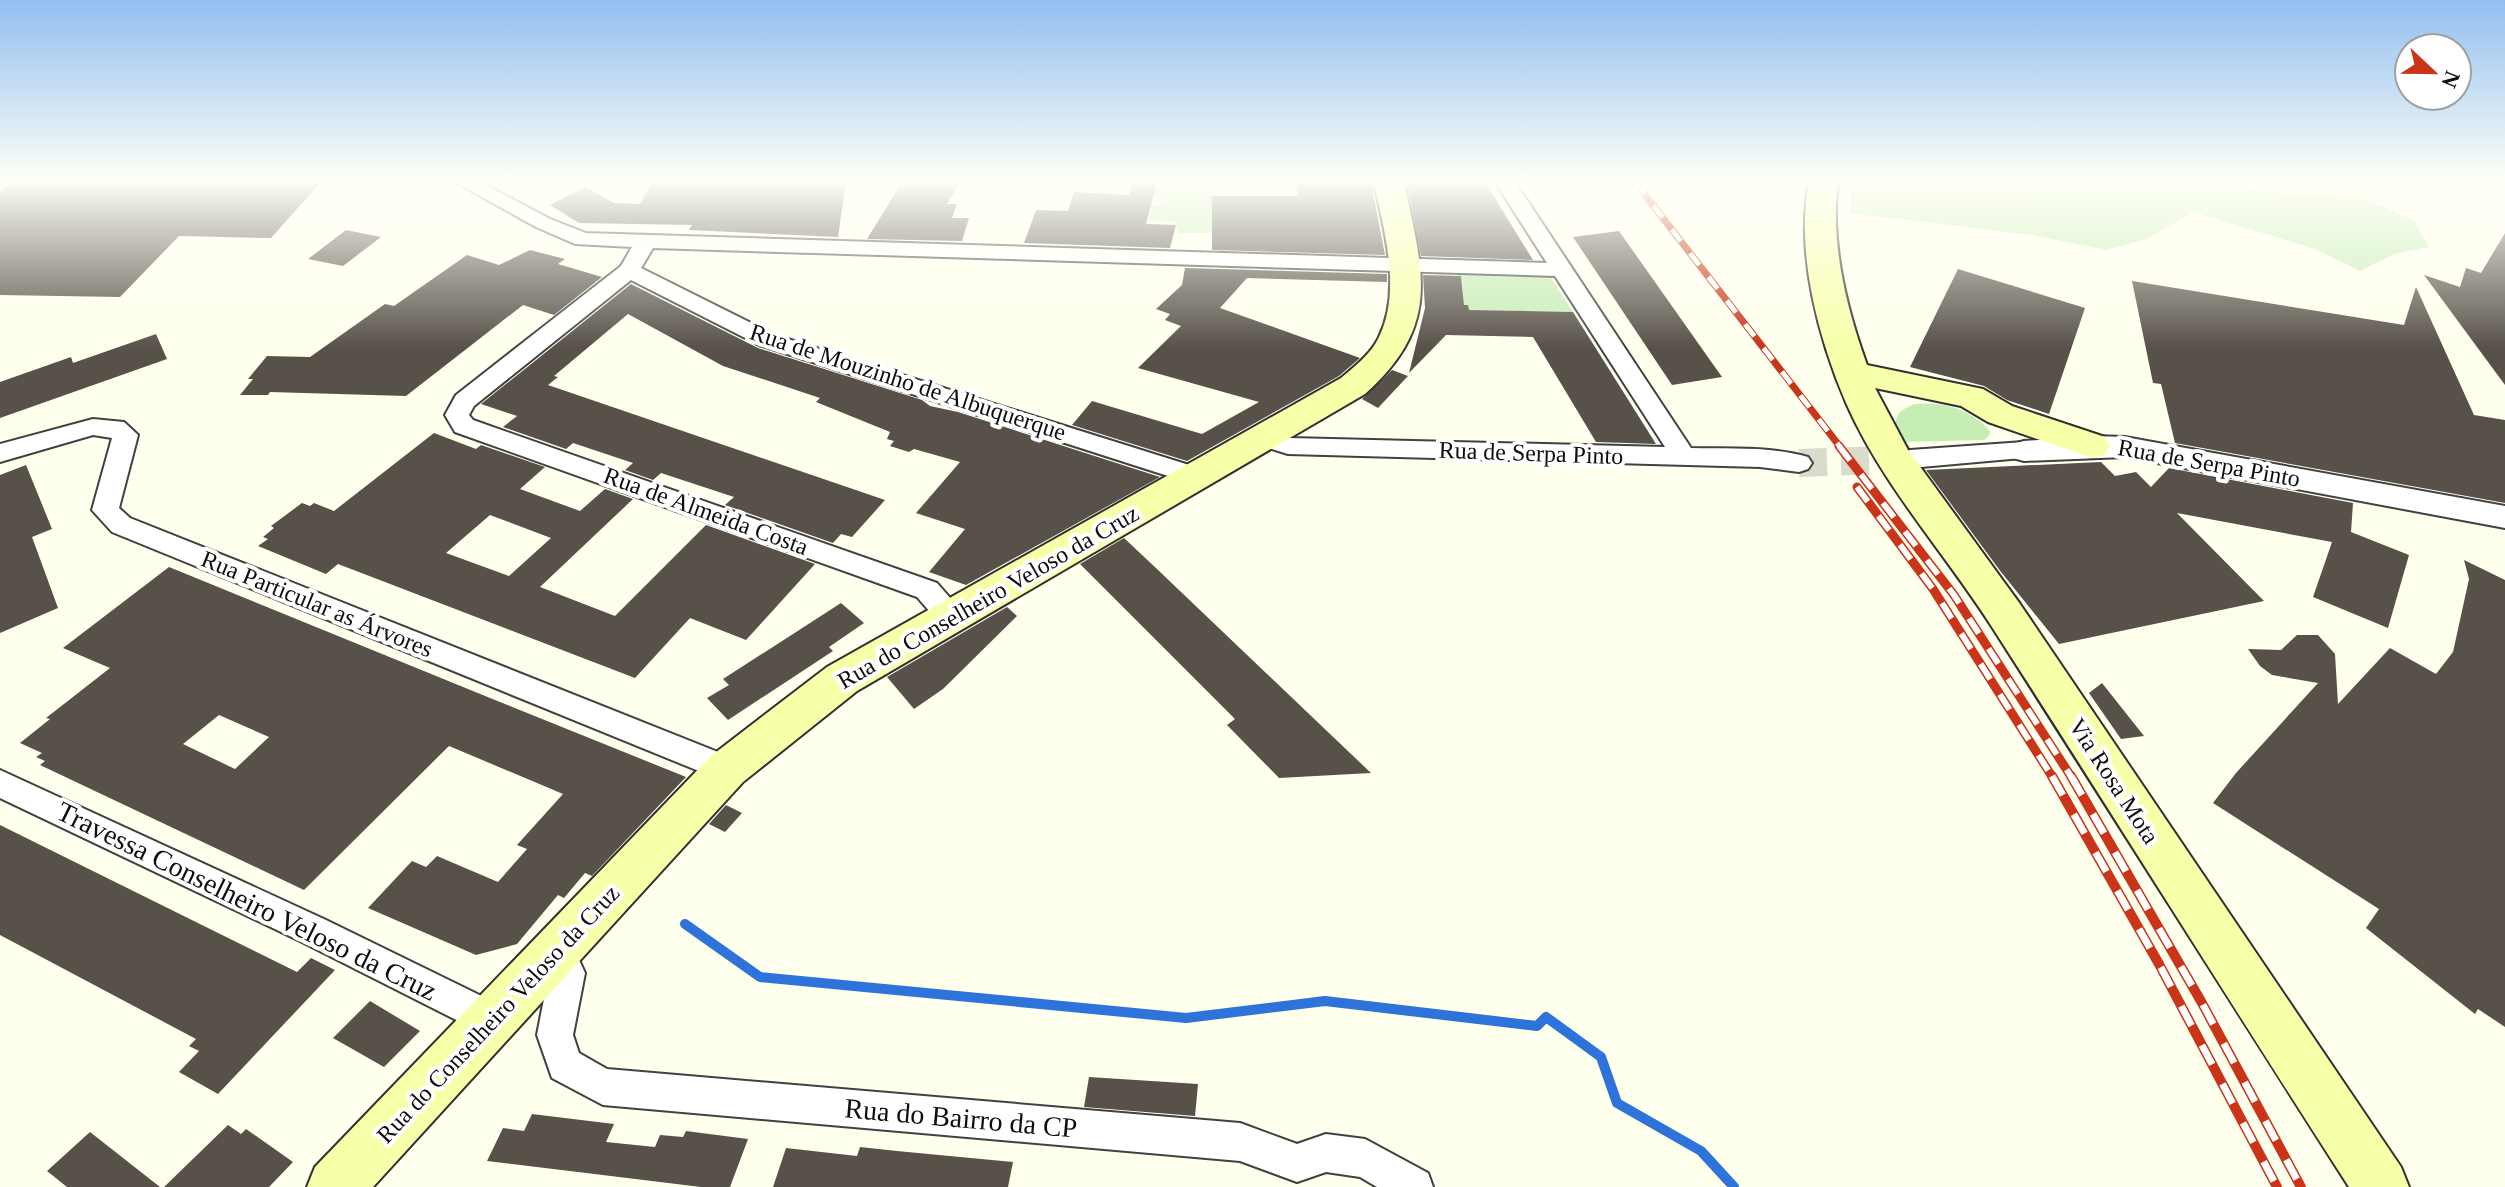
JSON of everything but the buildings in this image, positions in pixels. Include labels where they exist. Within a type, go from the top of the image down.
[{"type":"main road","name":"Rua do Conselheiro Veloso da Cruz","points":[[335,1187],[727,769],[842,679],[1353,386],[1385,356],[1400,328],[1407,295],[1398,237]]},
{"type":"main road","name":"Via Rosa Mota","points":[[1823,237],[1829,290],[1858,388],[1882,439],[1989,589],[2381,1187]]},
{"type":"main road","points":[[1858,388],[1935,389],[1971,397],[2000,414],[2092,446]]},
{"type":"main road","points":[[2000,414],[2024,451]]},
{"type":"street","points":[[579,237],[1560,270]]},
{"type":"street","points":[[1540,237],[1685,458]]},
{"type":"street","points":[[629,270],[646,242]]},
{"type":"street","name":"Rua de Almeida Costa","points":[[629,270],[465,401],[457,415],[464,426],[927,590],[951,615]]},
{"type":"street","name":"Rua de Mouzinho de Albuquerque","points":[[629,270],[767,340],[1196,476]]},
{"type":"street","name":"Rua Particular as Árvores","points":[[0,453],[93,427],[115,428],[125,435],[105,510],[121,525],[727,769]]},
{"type":"street","name":"Rua de Serpa Pinto","points":[[1265,438],[1288,446],[1760,458],[1799,463]]},
{"type":"street","name":"Rua de Serpa Pinto","points":[[1910,459],[2092,446],[2125,447],[2505,517]]},
{"type":"street","name":"Travessa Conselheiro Veloso da Cruz","points":[[0,783],[314,931],[493,1020]]},
{"type":"street","name":"Rua do Bairro da CP","points":[[558,951],[567,973],[555,1035],[565,1065],[603,1087],[1240,1142],[1297,1175],[1326,1153],[1365,1158],[1414,1187]]},
{"type":"green space","points":[[2043,237],[2149,237],[2106,250]]},
{"type":"green space","points":[[2277,237],[2424,237],[2429,247],[2394,254],[2360,271],[2315,249]]},
{"type":"green space","points":[[1457,275],[1551,278],[1573,312],[1469,310],[1468,305],[1464,305],[1462,280],[1457,279]]},
{"type":"green space","points":[[1916,404],[1956,408],[1982,423],[1990,431],[1989,436],[1984,440],[1901,442],[1896,418],[1903,410]]},
{"type":"waterway","points":[[685,924],[760,977],[1186,1018],[1325,1001],[1537,1026],[1546,1017],[1601,1057],[1617,1103],[1701,1151],[1734,1187]]},
{"type":"tunnel","points":[[1799,463],[1910,459]]},
{"type":"railway","points":[[1678,237],[1841,448]]},
{"type":"railway","points":[[1839,446],[1954,595],[2072,778]]},
{"type":"railway","points":[[1857,487],[1933,589],[2053,778]]},
{"type":"railway","points":[[2052,776],[2159,964],[2277,1187]]},
{"type":"railway","points":[[2071,776],[2202,1003],[2301,1187]]}]
